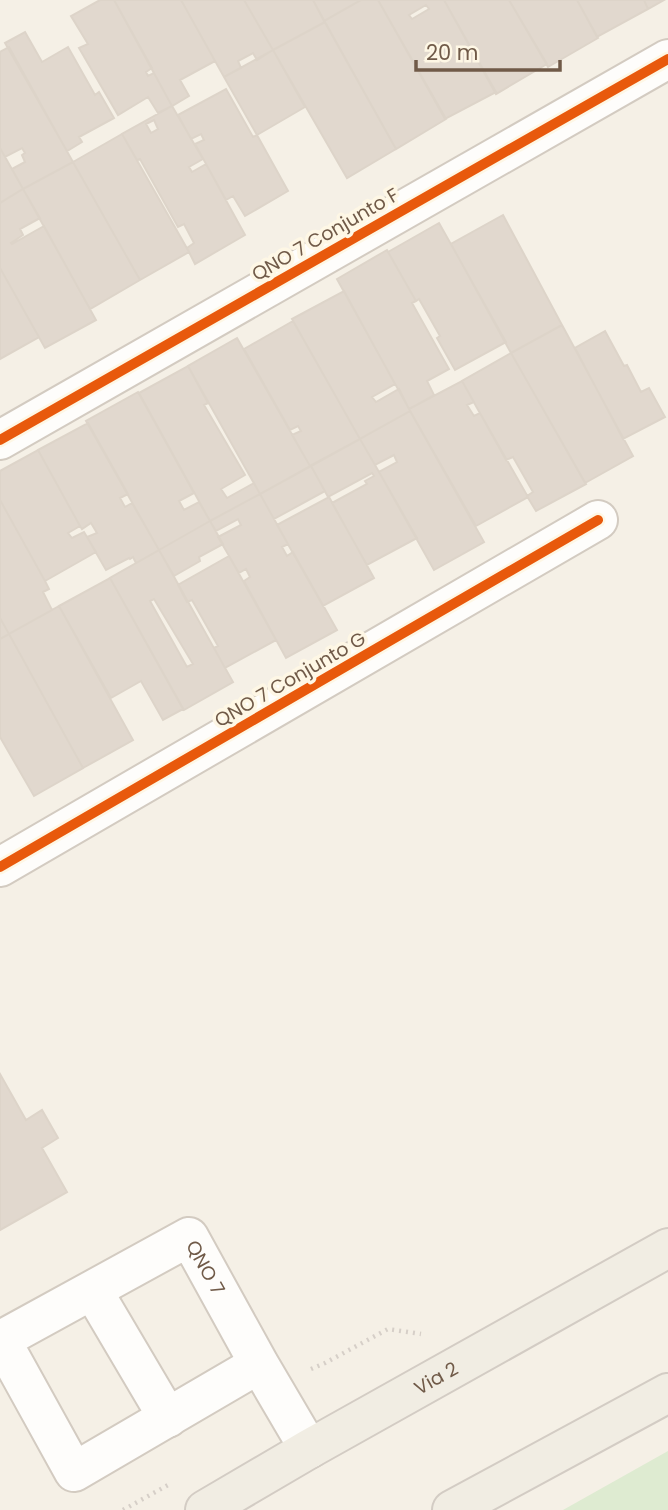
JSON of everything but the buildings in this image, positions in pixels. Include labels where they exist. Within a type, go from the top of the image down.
[{"type":"main road","name":"Via 2","points":[[205,1510],[668,1248]]},
{"type":"main road","points":[[452,1510],[668,1393]]},
{"type":"street","name":"QNO 7 Conjunto F","points":[[0,440],[668,59]]},
{"type":"street","name":"QNO 7 Conjunto G","points":[[0,867],[598,520]]},
{"type":"street","name":"QNO 7","points":[[1,1340],[189,1237],[309,1449]]},
{"type":"street","points":[[93,1291],[167,1418]]},
{"type":"street","points":[[1,1340],[74,1472],[259,1364]]},
{"type":"path","points":[[302,1373],[388,1329],[423,1335]]},
{"type":"path","points":[[123,1510],[171,1483]]},
{"type":"green space","points":[[668,1451],[668,1510],[563,1510]]},
{"type":"cycle path","points":[[0,440],[668,59]]},
{"type":"cycle path","points":[[0,867],[598,520]]}]
